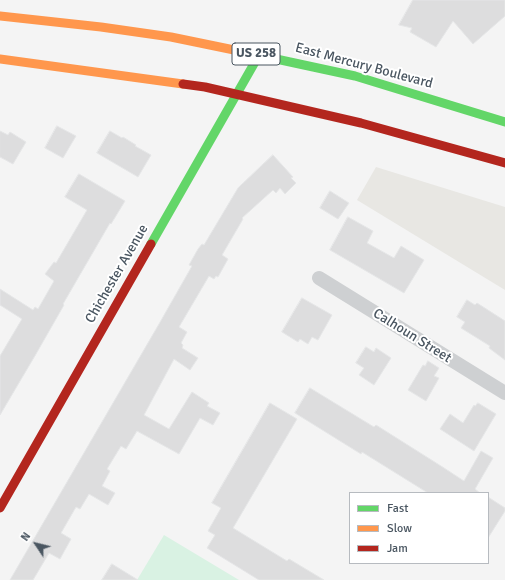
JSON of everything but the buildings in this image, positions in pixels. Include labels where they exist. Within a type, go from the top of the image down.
[{"type":"main road","name":"East Mercury Boulevard","points":[[0,16],[78,24],[172,37],[290,61],[355,76],[505,122]]},
{"type":"main road","name":"Chichester Avenue","points":[[0,508],[259,55]]},
{"type":"main road","points":[[0,59],[161,80],[236,94],[361,123],[505,163]]},
{"type":"street","name":"Calhoun Street","points":[[319,278],[505,393]]},
{"type":"shaded area","points":[[376,167],[505,207],[505,290],[357,200]]},
{"type":"green space","points":[[164,535],[239,580],[137,580]]},
{"type":"traffic: fast","points":[[239,51],[355,76],[505,122]]},
{"type":"traffic: fast","points":[[151,244],[259,55]]},
{"type":"traffic: slow","points":[[0,16],[101,27],[171,37],[239,51]]},
{"type":"traffic: slow","points":[[0,59],[183,84]]},
{"type":"traffic: jam","points":[[183,84],[205,87],[361,123],[505,163]]},
{"type":"traffic: jam","points":[[0,508],[151,244]]}]
